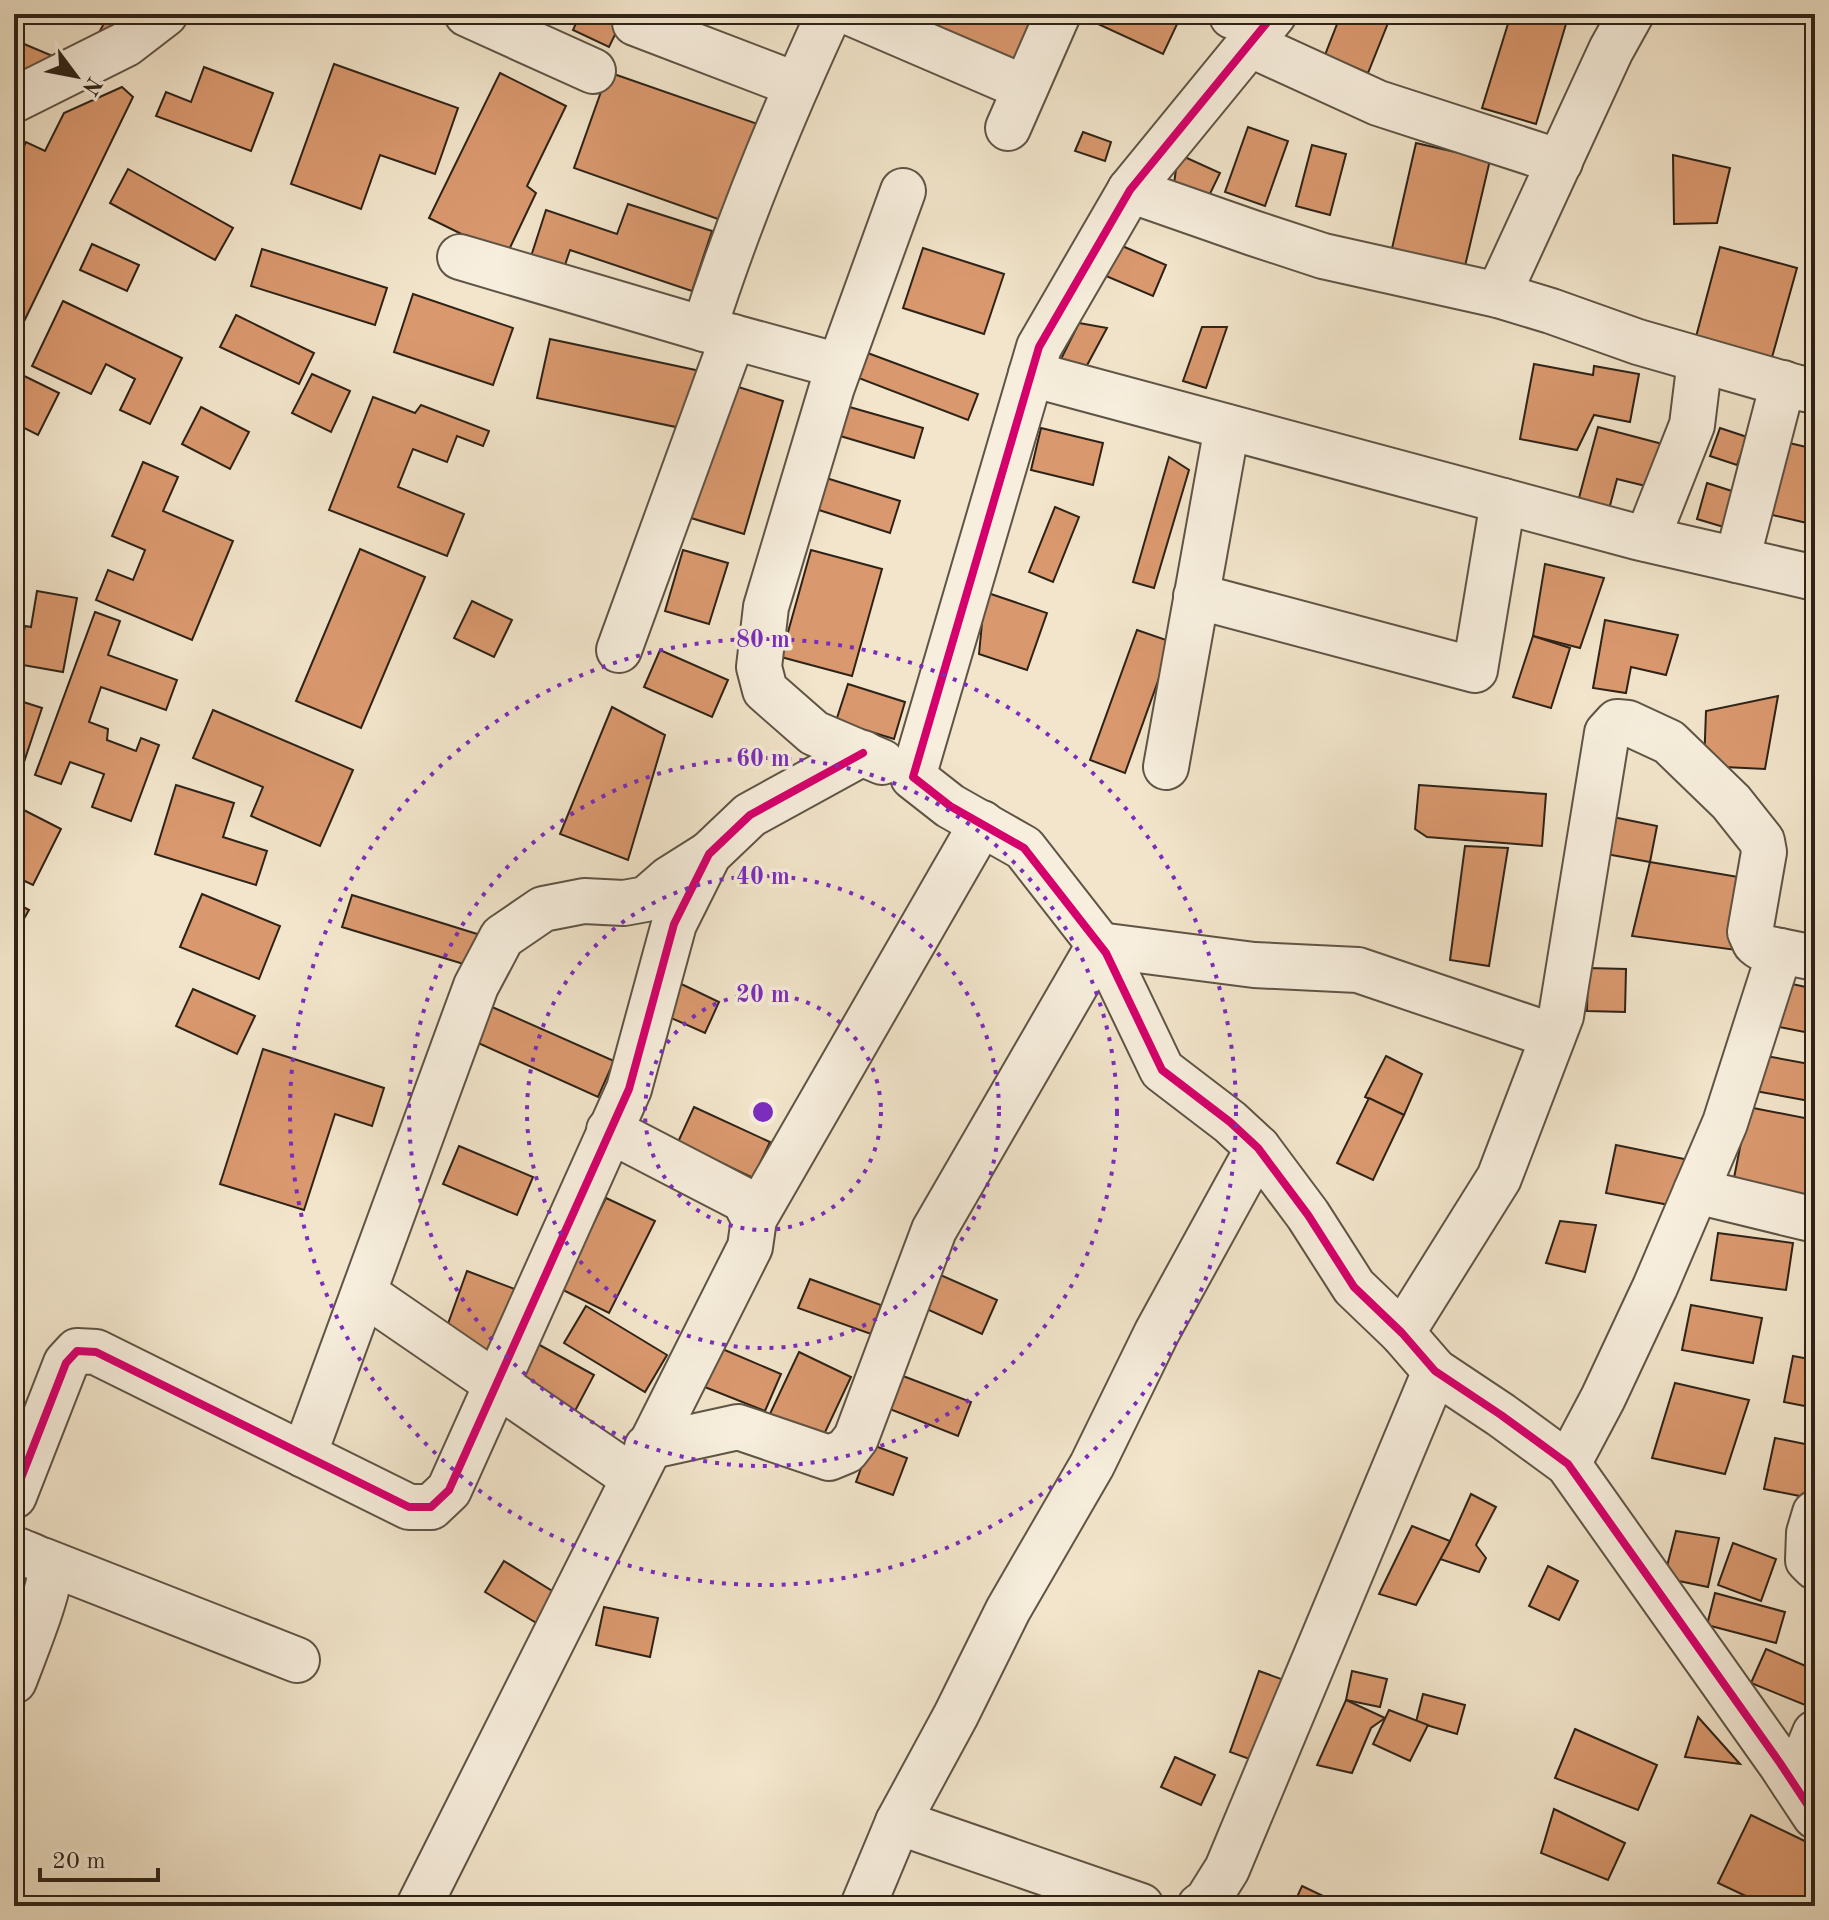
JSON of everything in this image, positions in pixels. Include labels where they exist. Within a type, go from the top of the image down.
[{"type":"street","points":[[14,100],[126,44],[165,14]]},
{"type":"street","points":[[467,14],[593,71]]},
{"type":"street","points":[[619,650],[719,333],[721,276],[797,85],[829,14]]},
{"type":"street","points":[[853,14],[1025,88]]},
{"type":"street","points":[[1008,128],[1058,14]]},
{"type":"street","points":[[1498,295],[1611,50],[1631,14]]},
{"type":"street","points":[[635,23],[797,85]]},
{"type":"street","points":[[913,777],[1039,347],[1130,190],[1246,23],[1378,103],[1560,162]]},
{"type":"street","points":[[1130,190],[1323,256],[1498,295],[1638,342],[1799,387],[1737,560]]},
{"type":"street","points":[[903,191],[839,366],[766,607],[759,667],[765,690],[814,733],[913,777],[950,806],[1024,848],[1106,953],[1162,1070],[1230,1122],[1258,1148],[1308,1215],[1354,1287],[1402,1333],[1435,1371],[1568,1464],[1804,1800]]},
{"type":"street","points":[[460,257],[839,366]]},
{"type":"street","points":[[1647,539],[1692,425],[1700,360]]},
{"type":"street","points":[[1031,374],[1647,539],[1815,578]]},
{"type":"street","points":[[1166,767],[1227,427]]},
{"type":"street","points":[[1196,596],[1475,670],[1503,501]]},
{"type":"street","points":[[1402,1333],[1499,1178],[1561,1016],[1607,733],[1617,722],[1628,723],[1669,742],[1731,802],[1762,841],[1764,852],[1750,932],[1760,947],[1797,954],[1636,1329],[1568,1464]]},
{"type":"street","points":[[304,1455],[476,986],[502,937],[543,909],[584,901],[624,903],[646,899],[669,879],[709,854],[750,815],[863,753]]},
{"type":"street","points":[[419,1906],[750,1247],[754,1219],[982,823]]},
{"type":"street","points":[[14,1496],[66,1363],[77,1351],[96,1352],[409,1507],[431,1507],[449,1490],[629,1089],[674,924],[709,854]]},
{"type":"street","points":[[364,1293],[496,1383],[640,1462],[738,1427],[829,1458],[846,1451],[856,1438],[934,1230],[1099,945]]},
{"type":"street","points":[[1099,945],[1254,965],[1358,970],[1553,1036]]},
{"type":"street","points":[[609,1130],[744,1200],[754,1219]]},
{"type":"street","points":[[863,1906],[898,1822],[1008,1610],[1092,1465],[1157,1332],[1258,1148]]},
{"type":"street","points":[[1696,1191],[1815,1220]]},
{"type":"street","points":[[1200,1906],[1207,1901],[1227,1869],[1435,1371]]},
{"type":"street","points":[[1815,1513],[1809,1533],[1808,1560],[1815,1567]]},
{"type":"street","points":[[28,1554],[297,1660]]},
{"type":"street","points":[[14,1681],[47,1588],[49,1572],[28,1554]]},
{"type":"street","points":[[1804,1800],[1815,1733]]},
{"type":"street","points":[[898,1822],[1141,1906]]},
{"type":"building","points":[[109,14],[146,14],[86,57]]},
{"type":"building","points":[[580,14],[625,14],[609,47],[573,30]]},
{"type":"building","points":[[886,14],[1038,14],[1013,70]]},
{"type":"building","points":[[1087,14],[1167,14],[1179,20],[1163,54],[1085,18]]},
{"type":"building","points":[[1341,14],[1382,14],[1390,18],[1368,73],[1325,55]]},
{"type":"building","points":[[1511,14],[1569,14],[1536,124],[1482,108]]},
{"type":"building","points":[[17,41],[74,65],[14,94],[14,47]]},
{"type":"building","points":[[334,64],[458,108],[435,174],[380,155],[361,209],[291,184]]},
{"type":"building","points":[[204,67],[273,93],[251,151],[156,116],[166,92],[191,102]]},
{"type":"building","points":[[608,72],[766,127],[732,224],[574,168]]},
{"type":"building","points":[[500,73],[566,106],[527,186],[536,193],[506,256],[429,218]]},
{"type":"building","points":[[122,87],[133,97],[14,342],[14,167],[26,142],[45,151],[64,113]]},
{"type":"building","points":[[1248,127],[1288,141],[1265,206],[1225,192]]},
{"type":"building","points":[[1083,132],[1111,142],[1105,161],[1075,151]]},
{"type":"building","points":[[1416,143],[1490,160],[1461,283],[1388,266]]},
{"type":"building","points":[[1312,145],[1346,154],[1330,215],[1296,206]]},
{"type":"building","points":[[1178,154],[1220,173],[1207,200],[1174,184]]},
{"type":"building","points":[[1673,155],[1730,168],[1717,223],[1674,224]]},
{"type":"building","points":[[128,169],[233,228],[215,260],[110,203]]},
{"type":"building","points":[[628,204],[712,231],[692,291],[570,250],[559,283],[526,272],[546,210],[617,234]]},
{"type":"building","points":[[92,244],[139,265],[127,291],[80,270]]},
{"type":"building","points":[[1120,245],[1166,265],[1153,296],[1106,276]]},
{"type":"building","points":[[1720,247],[1797,268],[1769,368],[1693,348]]},
{"type":"building","points":[[923,248],[1004,274],[984,334],[903,308]]},
{"type":"building","points":[[262,249],[387,288],[375,325],[251,286]]},
{"type":"building","points":[[413,294],[513,328],[493,385],[394,352]]},
{"type":"building","points":[[63,301],[182,358],[150,424],[120,410],[135,379],[106,364],[91,394],[32,366]]},
{"type":"building","points":[[236,315],[314,353],[299,384],[220,347]]},
{"type":"building","points":[[1079,323],[1107,328],[1085,369],[1059,363]]},
{"type":"building","points":[[1202,327],[1227,327],[1206,388],[1183,381]]},
{"type":"building","points":[[550,339],[705,372],[676,427],[537,398]]},
{"type":"building","points":[[865,352],[978,394],[968,420],[856,377]]},
{"type":"building","points":[[1534,364],[1593,375],[1594,366],[1639,374],[1630,422],[1594,415],[1577,450],[1520,439]]},
{"type":"building","points":[[14,371],[59,393],[38,435],[14,423]]},
{"type":"building","points":[[312,374],[350,391],[331,432],[292,413]]},
{"type":"building","points":[[732,385],[783,401],[744,534],[691,518]]},
{"type":"building","points":[[373,397],[415,413],[421,405],[489,431],[483,446],[457,436],[447,462],[413,449],[398,487],[464,514],[447,556],[329,510]]},
{"type":"building","points":[[846,406],[923,428],[914,458],[837,435]]},
{"type":"building","points":[[201,407],[249,432],[230,469],[182,444]]},
{"type":"building","points":[[1598,427],[1670,446],[1658,489],[1617,479],[1607,517],[1576,509]]},
{"type":"building","points":[[1041,428],[1103,443],[1093,485],[1031,470]]},
{"type":"building","points":[[1720,428],[1747,437],[1737,465],[1710,456]]},
{"type":"building","points":[[1785,442],[1815,449],[1815,487],[1807,523],[1768,514]]},
{"type":"building","points":[[1169,457],[1189,470],[1154,588],[1133,582]]},
{"type":"building","points":[[143,462],[178,477],[163,511],[233,541],[192,640],[96,600],[108,570],[133,580],[145,550],[112,536]]},
{"type":"building","points":[[823,477],[900,501],[890,533],[813,508]]},
{"type":"building","points":[[1707,483],[1738,493],[1727,528],[1697,519]]},
{"type":"building","points":[[1055,507],[1079,517],[1053,582],[1029,572]]},
{"type":"building","points":[[360,549],[425,577],[361,728],[296,701]]},
{"type":"building","points":[[683,550],[728,563],[709,624],[665,611]]},
{"type":"building","points":[[811,550],[882,569],[852,676],[781,657]]},
{"type":"building","points":[[1545,564],[1604,578],[1580,648],[1533,636]]},
{"type":"building","points":[[37,591],[77,598],[63,672],[17,664],[25,626],[31,627]]},
{"type":"building","points":[[985,592],[1047,613],[1027,670],[979,654]]},
{"type":"building","points":[[472,601],[512,620],[494,657],[454,638]]},
{"type":"building","points":[[95,612],[120,621],[108,655],[177,680],[166,710],[101,687],[89,722],[108,729],[107,740],[136,751],[141,738],[159,745],[131,821],[92,807],[104,774],[70,762],[61,784],[35,775]]},
{"type":"building","points":[[1605,620],[1678,635],[1666,675],[1631,667],[1626,693],[1593,688]]},
{"type":"building","points":[[1137,630],[1172,642],[1125,773],[1090,760]]},
{"type":"building","points":[[1533,636],[1570,648],[1551,708],[1513,697]]},
{"type":"building","points":[[660,650],[728,680],[712,717],[644,687]]},
{"type":"building","points":[[848,684],[905,702],[894,739],[836,721]]},
{"type":"building","points":[[1778,696],[1765,769],[1704,766],[1706,711]]},
{"type":"building","points":[[14,699],[42,708],[21,771],[14,768]]},
{"type":"building","points":[[612,707],[665,735],[628,860],[560,834]]},
{"type":"building","points":[[213,710],[353,770],[320,846],[251,816],[263,787],[193,758]]},
{"type":"building","points":[[176,785],[234,803],[223,837],[267,851],[256,885],[155,854]]},
{"type":"building","points":[[1419,785],[1546,794],[1542,846],[1427,837],[1415,829]]},
{"type":"building","points":[[14,805],[61,829],[33,885],[14,876]]},
{"type":"building","points":[[1613,817],[1657,826],[1650,862],[1606,854]]},
{"type":"building","points":[[1465,846],[1508,848],[1489,966],[1450,960]]},
{"type":"building","points":[[1650,862],[1756,880],[1736,950],[1632,936]]},
{"type":"building","points":[[202,894],[280,926],[259,979],[180,947]]},
{"type":"building","points":[[352,895],[490,938],[480,969],[342,927]]},
{"type":"building","points":[[14,902],[29,910],[14,936]]},
{"type":"building","points":[[1588,968],[1626,969],[1625,1012],[1587,1011]]},
{"type":"building","points":[[675,981],[719,1002],[705,1033],[660,1013]]},
{"type":"building","points":[[1783,982],[1815,989],[1815,1034],[1774,1026]]},
{"type":"building","points":[[193,989],[255,1016],[237,1054],[176,1026]]},
{"type":"building","points":[[492,1007],[614,1061],[598,1097],[476,1042]]},
{"type":"building","points":[[263,1049],[384,1088],[372,1126],[335,1114],[304,1210],[220,1184]]},
{"type":"building","points":[[1386,1056],[1422,1074],[1404,1115],[1365,1097]]},
{"type":"building","points":[[1766,1056],[1815,1065],[1815,1102],[1755,1091]]},
{"type":"building","points":[[1369,1098],[1404,1115],[1373,1180],[1337,1163]]},
{"type":"building","points":[[694,1107],[770,1142],[753,1178],[678,1142]]},
{"type":"building","points":[[1748,1107],[1815,1120],[1815,1204],[1732,1188]]},
{"type":"building","points":[[1616,1145],[1694,1161],[1685,1208],[1606,1193]]},
{"type":"building","points":[[459,1146],[533,1177],[517,1215],[443,1184]]},
{"type":"building","points":[[606,1198],[655,1221],[609,1313],[561,1289]]},
{"type":"building","points":[[1560,1221],[1596,1225],[1585,1272],[1546,1263]]},
{"type":"building","points":[[1718,1233],[1793,1243],[1786,1290],[1711,1280]]},
{"type":"building","points":[[927,1269],[997,1300],[982,1334],[911,1302]]},
{"type":"building","points":[[467,1271],[520,1291],[497,1355],[444,1335]]},
{"type":"building","points":[[810,1279],[881,1305],[871,1334],[798,1308]]},
{"type":"building","points":[[1691,1305],[1762,1318],[1753,1363],[1682,1350]]},
{"type":"building","points":[[586,1306],[667,1355],[645,1392],[564,1343]]},
{"type":"building","points":[[536,1343],[594,1375],[575,1411],[516,1378]]},
{"type":"building","points":[[713,1345],[781,1374],[765,1411],[697,1384]]},
{"type":"building","points":[[799,1352],[851,1377],[820,1443],[768,1418]]},
{"type":"building","points":[[1793,1356],[1815,1360],[1815,1408],[1784,1402]]},
{"type":"building","points":[[890,1371],[971,1402],[958,1436],[877,1404]]},
{"type":"building","points":[[1675,1383],[1749,1400],[1725,1474],[1652,1458]]},
{"type":"building","points":[[1775,1438],[1815,1446],[1805,1497],[1764,1489]]},
{"type":"building","points":[[870,1444],[907,1458],[893,1495],[856,1482]]},
{"type":"building","points":[[1471,1494],[1496,1507],[1476,1545],[1486,1558],[1479,1572],[1440,1559]]},
{"type":"building","points":[[1412,1526],[1450,1541],[1416,1605],[1379,1594]]},
{"type":"building","points":[[1676,1531],[1719,1538],[1708,1587],[1664,1578]]},
{"type":"building","points":[[1733,1543],[1776,1559],[1761,1601],[1718,1585]]},
{"type":"building","points":[[504,1561],[562,1597],[543,1627],[485,1592]]},
{"type":"building","points":[[1548,1566],[1578,1581],[1559,1620],[1529,1606]]},
{"type":"building","points":[[14,1592],[29,1597],[14,1619]]},
{"type":"building","points":[[1715,1593],[1785,1612],[1776,1643],[1707,1625]]},
{"type":"building","points":[[604,1607],[658,1618],[650,1657],[596,1645]]},
{"type":"building","points":[[1766,1649],[1815,1670],[1815,1709],[1751,1683]]},
{"type":"building","points":[[1259,1671],[1284,1680],[1255,1761],[1230,1752]]},
{"type":"building","points":[[1352,1671],[1387,1679],[1380,1707],[1346,1700]]},
{"type":"building","points":[[1423,1694],[1465,1705],[1457,1734],[1416,1722]]},
{"type":"building","points":[[1346,1700],[1385,1718],[1371,1728],[1352,1773],[1317,1765]]},
{"type":"building","points":[[1389,1710],[1428,1725],[1410,1761],[1373,1744]]},
{"type":"building","points":[[1698,1717],[1740,1764],[1685,1757]]},
{"type":"building","points":[[1575,1729],[1657,1765],[1638,1810],[1555,1778]]},
{"type":"building","points":[[1175,1757],[1215,1775],[1201,1805],[1161,1787]]},
{"type":"building","points":[[1554,1809],[1625,1843],[1608,1880],[1541,1853]]},
{"type":"building","points":[[1751,1815],[1815,1846],[1815,1881],[1803,1906],[1767,1906],[1718,1883]]},
{"type":"building","points":[[1302,1886],[1344,1906],[1293,1906]]},
{"type":"cycle path","points":[[1274,14],[1130,190],[1039,347],[913,777],[950,806],[1024,848],[1106,953],[1162,1070],[1230,1122],[1258,1148],[1308,1215],[1354,1287],[1402,1333],[1435,1371],[1568,1464],[1815,1816]]},
{"type":"cycle path","points":[[14,1496],[66,1363],[77,1351],[96,1352],[409,1507],[431,1507],[449,1490],[629,1089],[674,924],[709,854],[750,815],[863,753]]}]
